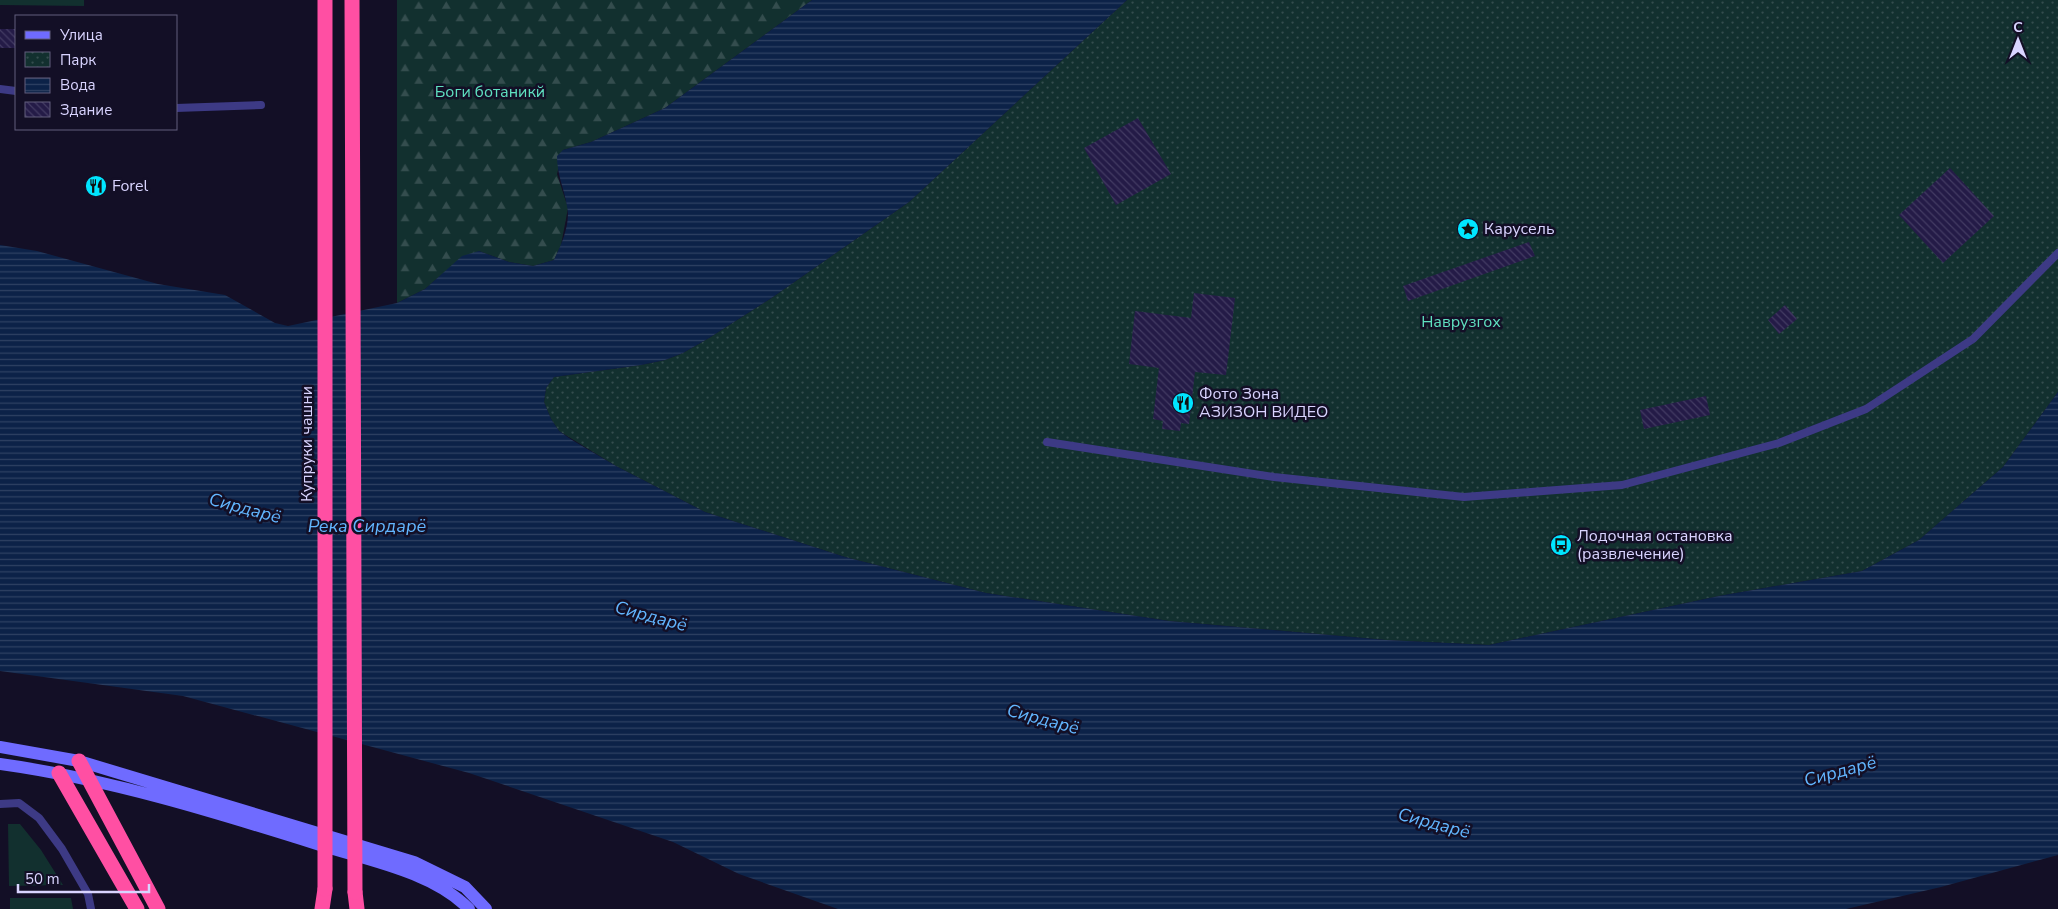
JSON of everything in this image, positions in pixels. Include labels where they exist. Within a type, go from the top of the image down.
[{"type":"highway","name":"Купруки чашни","points":[[325,0],[325,889]]},
{"type":"highway","points":[[352,0],[355,892],[357,909]]},
{"type":"highway","points":[[79,761],[158,909]]},
{"type":"highway","points":[[59,773],[137,909]]},
{"type":"highway","points":[[322,909],[325,889]]},
{"type":"highway","points":[[325,889],[328,909]]},
{"type":"main road","points":[[0,747],[79,761],[414,862],[465,887],[486,909]]},
{"type":"main road","points":[[0,764],[59,773],[191,805],[412,874],[457,897],[469,909]]},
{"type":"lane","points":[[0,89],[15,91]]},
{"type":"lane","points":[[178,108],[261,105]]},
{"type":"lane","points":[[1048,442],[1274,477],[1464,497],[1622,486],[1779,443],[1866,409],[1973,339],[2058,253]]},
{"type":"lane","points":[[0,804],[18,804],[39,818],[67,856],[88,894],[91,909]]},
{"type":"green space","points":[[0,0],[84,0],[84,6],[0,5]]},
{"type":"green space","name":"Боги ботаникй","points":[[397,0],[812,0],[665,108],[591,142],[563,150],[557,174],[568,208],[561,245],[554,260],[533,266],[509,262],[479,251],[440,276],[425,289],[397,303]]},
{"type":"green space","name":"Наврузгох","points":[[1127,0],[2058,0],[2058,392],[2003,467],[1919,540],[1862,571],[1719,596],[1489,645],[1386,640],[1169,621],[986,593],[845,557],[705,512],[616,466],[559,431],[551,419],[544,402],[546,388],[554,377],[665,360],[683,353],[709,338],[770,299],[909,202]]},
{"type":"green space","points":[[8,824],[20,824],[41,850],[63,885],[9,886]]},
{"type":"green space","points":[[10,898],[71,898],[73,909],[10,909]]},
{"type":"water","name":"Река Сирдарё","points":[[812,0],[1127,0],[909,202],[770,299],[709,338],[683,353],[665,360],[554,377],[546,388],[544,402],[551,419],[559,431],[572,440],[616,466],[705,512],[845,557],[986,593],[1169,621],[1386,640],[1489,645],[1719,596],[1862,571],[1919,540],[2003,467],[2058,392],[2058,855],[1941,887],[1846,909],[838,909],[739,874],[673,842],[469,773],[183,696],[0,671],[0,245],[37,251],[158,284],[225,295],[275,323],[288,326],[397,303],[425,289],[462,256],[479,251],[509,262],[533,266],[554,260],[565,234],[568,220],[566,199],[558,169],[557,156],[563,150],[591,142],[665,108]]},
{"type":"building","points":[[0,29],[15,29],[15,48],[0,48]]},
{"type":"building","points":[[1138,118],[1171,174],[1116,205],[1084,148]]},
{"type":"building","points":[[1950,168],[1994,216],[1943,263],[1899,215]]},
{"type":"building","points":[[1529,242],[1535,256],[1408,301],[1403,286]]},
{"type":"building","points":[[1194,293],[1235,298],[1226,375],[1195,372],[1189,424],[1181,423],[1180,431],[1162,429],[1163,421],[1153,419],[1159,368],[1129,364],[1135,311],[1191,318]]},
{"type":"building","points":[[1785,305],[1797,319],[1779,334],[1768,320]]},
{"type":"building","points":[[1706,396],[1710,415],[1644,429],[1640,410]]},
{"type":"place","name":"Forel","points":[[96,186]]},
{"type":"place","name":"Карусель","points":[[1468,229]]},
{"type":"place","name":"Фото Зона АЗИЗОН ВИДЕО","points":[[1183,403]]},
{"type":"place","name":"Лодочная остановка (развлечение)","points":[[1561,545]]},
{"type":"water label","name":"Сирдарё","points":[[245,508]]},
{"type":"water label","name":"Сирдарё","points":[[651,616]]},
{"type":"water label","name":"Сирдарё","points":[[1043,719]]},
{"type":"water label","name":"Сирдарё","points":[[1840,771]]},
{"type":"water label","name":"Сирдарё","points":[[1434,823]]}]
